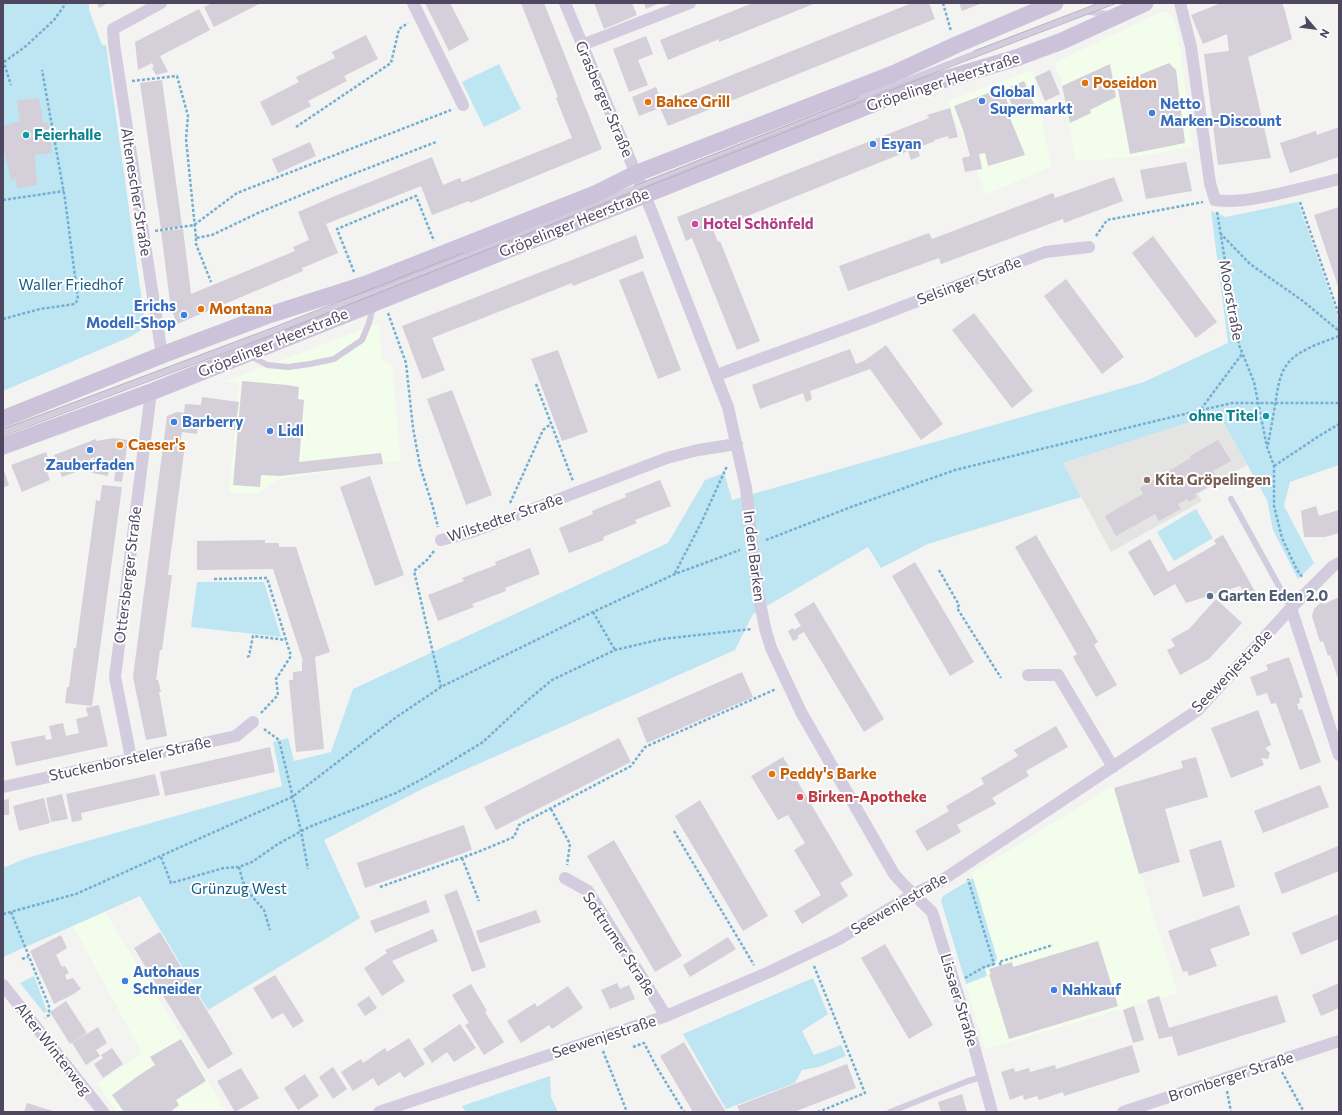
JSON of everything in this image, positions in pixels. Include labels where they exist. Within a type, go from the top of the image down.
[{"type":"main road","name":"Gröpelinger Heerstraße","points":[[3,446],[151,392],[379,301],[956,45],[1055,3]]},
{"type":"main road","name":"Gröpelinger Heerstraße","points":[[3,419],[162,355],[266,316],[360,286],[596,194],[640,185],[905,91],[1016,58],[1062,41],[1112,9],[1145,3]]},
{"type":"street","name":"Altenescher Straße","points":[[161,3],[112,29],[162,355]]},
{"type":"street","points":[[413,3],[463,105]]},
{"type":"street","name":"Grasberger Straße","points":[[565,3],[640,185]]},
{"type":"street","points":[[582,45],[690,3]]},
{"type":"street","points":[[1180,3],[1191,47],[1210,183],[1215,200],[1228,202],[1243,201],[1339,179]]},
{"type":"street","name":"In den Barken","points":[[640,185],[717,375],[728,407],[746,488],[757,587],[765,628],[771,648],[801,712],[894,874],[902,884],[914,894]]},
{"type":"street","name":"Selsinger Straße","points":[[717,375],[868,320],[1045,252],[1089,247]]},
{"type":"street","name":"Ottersberger Straße","points":[[131,758],[115,678],[151,392]]},
{"type":"street","name":"Wilstedter Straße","points":[[441,540],[472,532],[667,458],[698,450],[737,444]]},
{"type":"street","name":"Seewenjestraße","points":[[379,1112],[666,1016],[761,976],[839,939],[914,894],[941,881],[1198,710],[1311,587],[1333,566],[1339,563]]},
{"type":"street","points":[[1291,608],[1339,755]]},
{"type":"street","points":[[1028,674],[1058,676],[1113,767]]},
{"type":"street","name":"Stuckenborsteler Straße","points":[[3,787],[236,736],[253,722]]},
{"type":"street","name":"Sottrumer Straße","points":[[565,878],[588,891],[666,1016]]},
{"type":"street","name":"Lissaer Straße","points":[[914,894],[932,912],[972,1039],[992,1112]]},
{"type":"street","name":"Alter Winterweg","points":[[3,986],[103,1112]]},
{"type":"street","name":"Bromberger Straße","points":[[1123,1112],[1339,1041]]},
{"type":"lane","points":[[1086,12],[1112,9]]},
{"type":"lane","points":[[3,432],[284,327],[926,73],[1086,12],[1112,9]]},
{"type":"lane","points":[[905,91],[926,73]]},
{"type":"lane","points":[[246,354],[267,365],[288,367],[334,359],[362,340],[379,301]]},
{"type":"lane","points":[[1231,499],[1291,608]]},
{"type":"lane","points":[[890,1112],[968,1081],[982,1077]]},
{"type":"path","points":[[11,85],[3,61],[26,46],[54,20],[66,3]]},
{"type":"path","points":[[943,3],[956,45]]},
{"type":"path","points":[[296,126],[391,62],[399,29],[419,16]]},
{"type":"path","points":[[3,319],[40,309],[75,304],[78,299],[64,191],[42,70]]},
{"type":"path","points":[[120,83],[177,76],[188,116],[186,139],[196,244],[211,282]]},
{"type":"path","points":[[143,233],[194,225],[237,193],[463,105]]},
{"type":"path","points":[[196,238],[212,235],[258,213],[340,179],[436,142]]},
{"type":"path","points":[[1296,190],[1339,315]]},
{"type":"path","points":[[3,200],[64,191]]},
{"type":"path","points":[[360,286],[337,229],[416,196],[440,255]]},
{"type":"path","points":[[1089,247],[1107,220],[1215,200]]},
{"type":"path","name":"Moorstraße","points":[[1215,200],[1219,233],[1239,345],[1254,382],[1267,447],[1274,466],[1274,506],[1282,538],[1297,570],[1311,587]]},
{"type":"path","points":[[1219,233],[1250,264],[1339,331]]},
{"type":"path","name":"Wilstedter Straße","points":[[379,301],[406,363],[413,428],[420,466],[441,540]]},
{"type":"path","points":[[1267,447],[1279,381],[1285,367],[1294,358],[1318,344],[1339,336]]},
{"type":"path","points":[[1201,410],[1242,353]]},
{"type":"path","points":[[536,384],[577,492]]},
{"type":"path","points":[[3,914],[76,894],[292,798],[394,718],[441,687],[593,612],[675,574],[752,546],[851,507],[955,470],[1232,403],[1339,404]]},
{"type":"path","points":[[507,519],[508,506],[540,437],[544,430],[551,424]]},
{"type":"path","points":[[1274,466],[1339,424]]},
{"type":"path","points":[[675,574],[702,521],[737,444]]},
{"type":"path","points":[[441,540],[427,560],[414,571],[441,687]]},
{"type":"path","points":[[939,570],[959,605],[957,608],[1001,678]]},
{"type":"path","points":[[214,579],[267,578],[291,656],[276,678],[278,695],[253,722],[279,740],[301,831],[308,869]]},
{"type":"path","points":[[593,612],[615,650]]},
{"type":"path","points":[[161,857],[171,883],[224,868],[239,867],[252,862],[278,844],[301,831],[396,793],[445,767],[484,742],[528,700],[552,680],[615,650],[662,639],[765,628]]},
{"type":"path","points":[[247,657],[249,656],[252,636],[286,640]]},
{"type":"path","points":[[380,886],[462,858],[514,837],[519,825],[631,766],[645,747],[787,684]]},
{"type":"path","points":[[551,809],[570,844],[565,878]]},
{"type":"path","points":[[674,831],[761,976]]},
{"type":"path","points":[[462,858],[480,902]]},
{"type":"path","points":[[964,865],[994,964]]},
{"type":"path","points":[[239,867],[243,882],[250,894],[264,910],[270,930]]},
{"type":"path","points":[[11,912],[49,1006],[49,1015],[36,1027]]},
{"type":"path","points":[[955,985],[984,967],[1000,964],[1053,945]]},
{"type":"path","points":[[808,953],[865,1094],[818,1112]]},
{"type":"path","points":[[22,959],[28,957]]},
{"type":"path","points":[[599,1039],[627,1112]]},
{"type":"path","points":[[632,1047],[644,1043],[684,1112]]},
{"type":"path","points":[[1277,1062],[1304,1112]]},
{"type":"path","points":[[1225,1079],[1231,1112]]},
{"type":"shaded area","points":[[1161,12],[1167,12],[1174,19],[1181,53],[1192,147],[1127,158],[1075,161],[1062,82],[1054,63]]},
{"type":"shaded area","points":[[1033,70],[1051,167],[986,194],[948,101]]},
{"type":"shaded area","points":[[379,323],[382,360],[392,365],[401,461],[280,479],[259,493],[229,493],[239,382],[224,382]]},
{"type":"shaded area","name":"Kita Gröpelingen","points":[[1218,413],[1247,465],[1198,494],[1202,501],[1111,552],[1063,463]]},
{"type":"shaded area","points":[[1113,786],[1178,993],[985,1049],[941,901],[943,896],[973,878],[972,873]]},
{"type":"shaded area","name":"Autohaus Schneider","points":[[105,912],[181,1035],[226,1112],[117,1112],[97,1084],[142,1053],[73,926]]},
{"type":"green space","name":"Waller Friedhof","points":[[3,3],[89,3],[89,10],[102,45],[106,45],[145,323],[141,330],[132,336],[3,391]]},
{"type":"green space","points":[[499,64],[521,109],[484,127],[462,82]]},
{"type":"green space","name":"Grünzug West","points":[[1298,202],[1339,320],[1339,465],[1290,482],[1284,506],[1314,563],[1298,579],[1273,530],[1267,500],[1218,413],[1063,463],[1081,497],[928,544],[881,568],[868,547],[753,614],[735,650],[424,788],[324,840],[360,918],[208,1010],[140,896],[3,957],[3,868],[27,858],[282,786],[273,742],[288,738],[294,761],[331,752],[353,689],[668,543],[705,480],[724,473],[732,500],[1144,382],[1228,343],[1211,211],[1226,217]]},
{"type":"green space","points":[[1196,509],[1213,538],[1174,561],[1157,532]]},
{"type":"green space","points":[[197,582],[264,582],[281,637],[191,627]]},
{"type":"green space","points":[[973,878],[997,958],[995,965],[985,969],[987,976],[966,984],[941,901],[943,896]]},
{"type":"green space","points":[[34,976],[47,1011],[44,1013],[20,983]]},
{"type":"green space","points":[[813,978],[828,1014],[802,1031],[814,1055],[841,1045],[846,1056],[819,1067],[802,1070],[795,1083],[726,1109],[683,1034]]},
{"type":"green space","points":[[550,1076],[551,1097],[558,1112],[466,1112],[462,1106]]},
{"type":"building","points":[[97,3],[108,3],[99,8]]},
{"type":"building","points":[[212,3],[261,3],[214,27],[204,7]]},
{"type":"building","points":[[425,3],[450,3],[469,40],[449,51]]},
{"type":"building","points":[[521,3],[544,3],[602,149],[470,203],[469,201],[432,215],[421,186],[326,224],[338,253],[302,268],[303,271],[177,324],[169,303],[161,231],[183,229],[191,294],[295,251],[293,247],[309,240],[298,212],[335,196],[432,157],[443,185],[460,178],[462,182],[572,138],[556,98],[558,97]]},
{"type":"building","points":[[594,3],[632,3],[637,15],[604,29]]},
{"type":"building","points":[[644,3],[660,3],[646,9]]},
{"type":"building","points":[[753,3],[816,3],[719,42],[719,39],[668,60],[660,40]]},
{"type":"building","points":[[912,3],[929,3],[935,19],[668,126],[660,108],[639,116],[632,97],[656,87],[662,103]]},
{"type":"building","points":[[959,3],[982,3],[962,11]]},
{"type":"building","points":[[1221,3],[1282,3],[1285,11],[1292,39],[1248,57],[1271,158],[1218,165],[1204,54],[1229,51],[1227,34],[1203,44],[1191,15]]},
{"type":"building","points":[[199,9],[210,30],[160,56],[168,72],[156,75],[152,68],[154,67],[152,63],[138,70],[135,42]]},
{"type":"building","points":[[366,35],[378,59],[344,76],[347,81],[308,101],[311,106],[272,126],[260,102],[299,82],[296,77],[335,58],[332,52]]},
{"type":"building","points":[[646,36],[653,54],[638,60],[648,85],[629,92],[613,49]]},
{"type":"building","name":"Netto Marken-Discount","points":[[1169,63],[1176,70],[1185,143],[1130,154],[1117,84]]},
{"type":"building","points":[[1110,64],[1116,97],[1090,110],[1091,113],[1070,123],[1062,86]]},
{"type":"building","points":[[1050,70],[1060,94],[1045,101],[1035,77]]},
{"type":"building","points":[[162,80],[182,226],[161,229],[140,83]]},
{"type":"building","points":[[1024,81],[1034,104],[1015,112],[1005,89]]},
{"type":"building","points":[[1002,88],[1013,117],[1010,118],[1025,155],[988,166],[985,153],[979,154],[982,169],[965,172],[962,158],[970,156],[963,130],[954,106]]},
{"type":"building","name":"Feierhalle","points":[[39,98],[43,123],[48,122],[52,153],[35,155],[37,186],[17,189],[16,179],[11,180],[3,145],[3,126],[20,121],[17,101]]},
{"type":"building","points":[[950,108],[958,137],[949,139],[948,136],[934,140],[935,141],[917,148],[920,156],[911,160],[908,151],[713,230],[718,242],[720,241],[760,341],[737,350],[692,238],[686,241],[677,217],[929,118],[927,115]]},
{"type":"building","points":[[1339,127],[1339,157],[1290,173],[1280,143],[1316,131],[1317,135]]},
{"type":"building","points":[[310,142],[316,156],[278,173],[272,159]]},
{"type":"building","points":[[1186,162],[1192,191],[1146,199],[1140,170]]},
{"type":"building","points":[[1114,177],[1123,201],[1064,223],[1063,219],[941,264],[939,258],[848,291],[839,266],[929,233],[932,239],[1053,193],[1055,198]]},
{"type":"building","points":[[1339,207],[1339,289],[1314,215]]},
{"type":"building","points":[[636,235],[644,258],[573,286],[572,283],[432,338],[445,370],[422,379],[402,326]]},
{"type":"building","points":[[1153,236],[1217,322],[1196,338],[1132,253]]},
{"type":"building","points":[[643,271],[681,370],[658,379],[619,280]]},
{"type":"building","points":[[1066,279],[1124,357],[1102,374],[1044,296]]},
{"type":"building","points":[[974,313],[1033,391],[1012,408],[952,330]]},
{"type":"building","points":[[886,345],[943,424],[921,440],[870,369],[810,391],[812,399],[806,402],[803,393],[760,409],[752,385],[850,349],[856,364],[864,361]]},
{"type":"building","points":[[558,350],[588,432],[562,441],[531,359]]},
{"type":"building","name":"Lidl","points":[[242,381],[299,387],[298,399],[304,400],[299,462],[381,453],[383,464],[280,476],[261,475],[260,487],[233,485]]},
{"type":"building","points":[[452,390],[492,495],[466,505],[427,399]]},
{"type":"building","points":[[202,397],[239,402],[235,430],[198,425],[197,434],[182,432],[179,451],[184,452],[168,575],[172,575],[162,650],[160,650],[156,680],[158,680],[161,692],[159,692],[167,736],[146,740],[133,677],[167,416],[177,412],[184,413],[185,404],[201,405]]},
{"type":"building","points":[[114,438],[128,440],[122,482],[114,481],[116,468],[109,467],[108,476],[92,473],[94,457],[90,459],[92,466],[62,477],[54,455],[96,439],[96,441]]},
{"type":"building","points":[[1218,440],[1231,461],[1213,471],[1218,481],[1195,494],[1197,497],[1189,502],[1187,499],[1178,504],[1181,509],[1159,521],[1155,514],[1116,536],[1105,516],[1143,494],[1140,488]]},
{"type":"building","points":[[46,452],[50,464],[45,466],[50,480],[22,492],[11,465]]},
{"type":"building","points":[[3,468],[9,485],[3,488]]},
{"type":"building","points":[[370,476],[404,575],[375,586],[340,487]]},
{"type":"building","points":[[660,480],[671,506],[635,520],[637,523],[603,537],[604,540],[569,553],[559,528],[593,514],[592,511],[626,497],[625,494]]},
{"type":"building","points":[[102,485],[122,487],[92,706],[65,703],[67,687],[69,687],[74,648],[76,648],[96,500],[100,501]]},
{"type":"building","points":[[1316,506],[1319,516],[1339,510],[1339,533],[1325,537],[1304,537],[1301,511]]},
{"type":"building","points":[[1036,535],[1098,642],[1094,645],[1117,685],[1096,697],[1073,657],[1077,654],[1015,547]]},
{"type":"building","points":[[1223,535],[1256,593],[1247,599],[1240,586],[1186,603],[1175,584],[1154,596],[1128,552],[1150,539],[1168,572],[1216,544],[1214,540]]},
{"type":"building","points":[[265,540],[265,543],[279,543],[279,547],[296,547],[330,652],[315,657],[324,749],[296,752],[289,680],[293,680],[293,672],[302,671],[303,661],[273,569],[197,570],[197,541]]},
{"type":"building","points":[[530,548],[540,574],[505,588],[506,591],[472,604],[474,607],[438,621],[428,595],[464,581],[462,578],[496,565],[495,562]]},
{"type":"building","points":[[915,562],[974,662],[950,676],[892,576]]},
{"type":"building","points":[[1339,597],[1339,681],[1330,655],[1328,656],[1323,641],[1320,642],[1312,616],[1314,609],[1322,602],[1324,604]]},
{"type":"building","points":[[1216,599],[1242,623],[1209,659],[1180,675],[1167,650],[1175,646],[1171,639],[1189,629]]},
{"type":"building","points":[[814,602],[884,719],[864,732],[804,632],[797,636],[799,638],[793,641],[788,631],[793,628],[794,630],[801,626],[794,614]]},
{"type":"building","points":[[1289,657],[1303,697],[1299,699],[1300,703],[1297,704],[1299,710],[1302,709],[1321,762],[1300,770],[1276,703],[1271,704],[1267,693],[1257,696],[1250,677],[1268,670],[1266,665]]},
{"type":"building","points":[[742,672],[753,697],[647,743],[637,718]]},
{"type":"building","points":[[99,705],[108,746],[16,766],[11,742],[45,735],[46,740],[52,739],[49,726],[63,723],[66,736],[79,733],[76,719],[88,716],[86,708]]},
{"type":"building","points":[[1258,710],[1271,745],[1265,748],[1270,753],[1268,759],[1261,758],[1264,765],[1231,778],[1211,728]]},
{"type":"building","points":[[1056,726],[1068,747],[1026,771],[1029,776],[992,798],[996,804],[957,825],[961,832],[927,851],[915,831],[949,811],[946,806],[984,784],[981,778],[1018,756],[1014,750]]},
{"type":"building","points":[[619,738],[631,762],[496,830],[484,807]]},
{"type":"building","points":[[270,747],[275,772],[165,796],[160,772]]},
{"type":"building","points":[[783,757],[853,875],[840,883],[848,896],[802,924],[794,911],[821,895],[794,850],[805,843],[788,815],[778,820],[751,776]]},
{"type":"building","points":[[1196,757],[1208,797],[1165,809],[1180,862],[1139,874],[1114,788],[1183,768],[1181,761]]},
{"type":"building","points":[[155,774],[160,795],[81,813],[82,820],[72,822],[66,794]]},
{"type":"building","points":[[1320,785],[1329,807],[1263,833],[1254,811]]},
{"type":"building","points":[[62,794],[68,819],[51,822],[46,798]]},
{"type":"building","points":[[44,798],[50,823],[19,831],[13,806]]},
{"type":"building","points":[[9,799],[9,815],[3,815],[3,800]]},
{"type":"building","points":[[700,800],[768,916],[743,931],[675,816]]},
{"type":"building","points":[[464,825],[472,850],[365,888],[357,863]]},
{"type":"building","points":[[614,840],[682,956],[655,972],[587,856]]},
{"type":"building","points":[[1221,840],[1235,887],[1203,897],[1189,850]]},
{"type":"building","points":[[1338,846],[1339,871],[1282,894],[1274,873]]},
{"type":"building","points":[[457,890],[486,967],[472,972],[444,895]]},
{"type":"building","points":[[426,900],[430,912],[375,933],[370,921]]},
{"type":"building","points":[[1239,905],[1250,935],[1210,949],[1217,966],[1189,976],[1187,971],[1183,972],[1168,931]]},
{"type":"building","points":[[536,910],[541,922],[480,943],[476,931]]},
{"type":"building","points":[[1339,914],[1339,939],[1301,955],[1292,933]]},
{"type":"building","points":[[433,929],[438,941],[392,961],[405,981],[382,996],[364,968],[387,953],[385,950]]},
{"type":"building","points":[[160,932],[233,1054],[208,1069],[134,948]]},
{"type":"building","points":[[61,935],[67,948],[56,955],[62,967],[65,966],[69,973],[65,975],[67,980],[73,978],[81,989],[54,1004],[30,951]]},
{"type":"building","points":[[728,937],[736,949],[690,977],[683,965]]},
{"type":"building","points":[[1098,941],[1118,1006],[1009,1039],[989,974],[991,974],[989,969],[1012,962],[1013,967]]},
{"type":"building","points":[[885,944],[933,1025],[909,1039],[861,958]]},
{"type":"building","points":[[275,975],[304,1021],[293,1028],[283,1013],[272,1019],[253,988]]},
{"type":"building","points":[[617,983],[620,989],[629,985],[635,999],[610,1009],[601,990]]},
{"type":"building","points":[[1339,983],[1339,1008],[1321,1016],[1312,995]]},
{"type":"building","points":[[471,984],[487,1011],[485,1012],[504,1042],[484,1055],[465,1025],[469,1023],[452,995]]},
{"type":"building","points":[[568,986],[583,1008],[552,1029],[549,1025],[521,1043],[507,1021],[535,1003],[537,1007]]},
{"type":"building","points":[[1277,995],[1286,1022],[1178,1056],[1172,1036],[1159,1039],[1147,1000],[1159,996],[1169,1028]]},
{"type":"building","points":[[369,996],[377,1008],[365,1016],[357,1004]]},
{"type":"building","points":[[66,1001],[87,1033],[70,1044],[50,1012]]},
{"type":"building","points":[[1134,1006],[1144,1040],[1133,1043],[1123,1010]]},
{"type":"building","points":[[460,1024],[476,1048],[454,1062],[447,1052],[432,1063],[423,1049]]},
{"type":"building","points":[[98,1027],[107,1043],[96,1050],[100,1056],[86,1065],[72,1043]]},
{"type":"building","points":[[409,1038],[425,1064],[404,1078],[400,1072],[378,1086],[373,1078],[353,1091],[341,1072],[361,1059],[363,1063],[385,1048],[387,1052]]},
{"type":"building","points":[[181,1039],[206,1081],[176,1100],[179,1105],[170,1112],[124,1112],[112,1095],[155,1065],[150,1057]]},
{"type":"building","points":[[684,1042],[726,1112],[693,1112],[660,1056]]},
{"type":"building","points":[[1132,1045],[1140,1072],[1064,1096],[1063,1092],[1039,1100],[1037,1096],[1024,1100],[1023,1095],[1010,1100],[1001,1072],[1014,1068],[1015,1072],[1029,1068],[1030,1072],[1055,1065],[1056,1069]]},
{"type":"building","points":[[112,1048],[123,1064],[103,1078],[94,1064],[103,1058],[101,1055]]},
{"type":"building","points":[[847,1064],[856,1088],[794,1112],[740,1112],[737,1106]]},
{"type":"building","points":[[333,1067],[347,1089],[333,1099],[319,1077]]},
{"type":"building","points":[[241,1068],[259,1098],[235,1112],[217,1081]]},
{"type":"building","points":[[305,1074],[319,1096],[298,1110],[284,1088]]},
{"type":"building","points":[[962,1094],[967,1112],[941,1112],[938,1102]]},
{"type":"building","points":[[27,1103],[56,1112],[24,1112]]},
{"type":"tram line","points":[[974,51],[1099,3]]},
{"type":"tram line","points":[[3,436],[272,335],[960,63],[1117,3]]},
{"type":"tram line","points":[[634,186],[859,97]]},
{"type":"tram line","points":[[3,429],[272,328],[463,253]]},
{"type":"place","name":"Poseidon","points":[[1085,83]]},
{"type":"place","name":"Global Supermarkt","points":[[982,101]]},
{"type":"place","name":"Bahce Grill","points":[[648,102]]},
{"type":"place","name":"Netto Marken-Discount","points":[[1152,113]]},
{"type":"place","name":"Feierhalle","points":[[26,135]]},
{"type":"place","name":"Esyan","points":[[873,144]]},
{"type":"place","name":"Hotel Schönfeld","points":[[695,224]]},
{"type":"place","name":"Montana","points":[[201,309]]},
{"type":"place","name":"Erichs Modell-Shop","points":[[184,315]]},
{"type":"place","name":"ohne Titel","points":[[1266,416]]},
{"type":"place","name":"Barberry","points":[[174,422]]},
{"type":"place","name":"Lidl","points":[[270,431]]},
{"type":"place","name":"Caeser's","points":[[120,445]]},
{"type":"place","name":"Zauberfaden","points":[[90,450]]},
{"type":"place","name":"Kita Gröpelingen","points":[[1147,480]]},
{"type":"place","name":"Garten Eden 2.0","points":[[1210,596]]},
{"type":"place","name":"Peddy's Barke","points":[[772,774]]},
{"type":"place","name":"Birken-Apotheke","points":[[800,797]]},
{"type":"place","name":"Autohaus Schneider","points":[[125,981]]},
{"type":"place","name":"Nahkauf","points":[[1054,990]]}]
